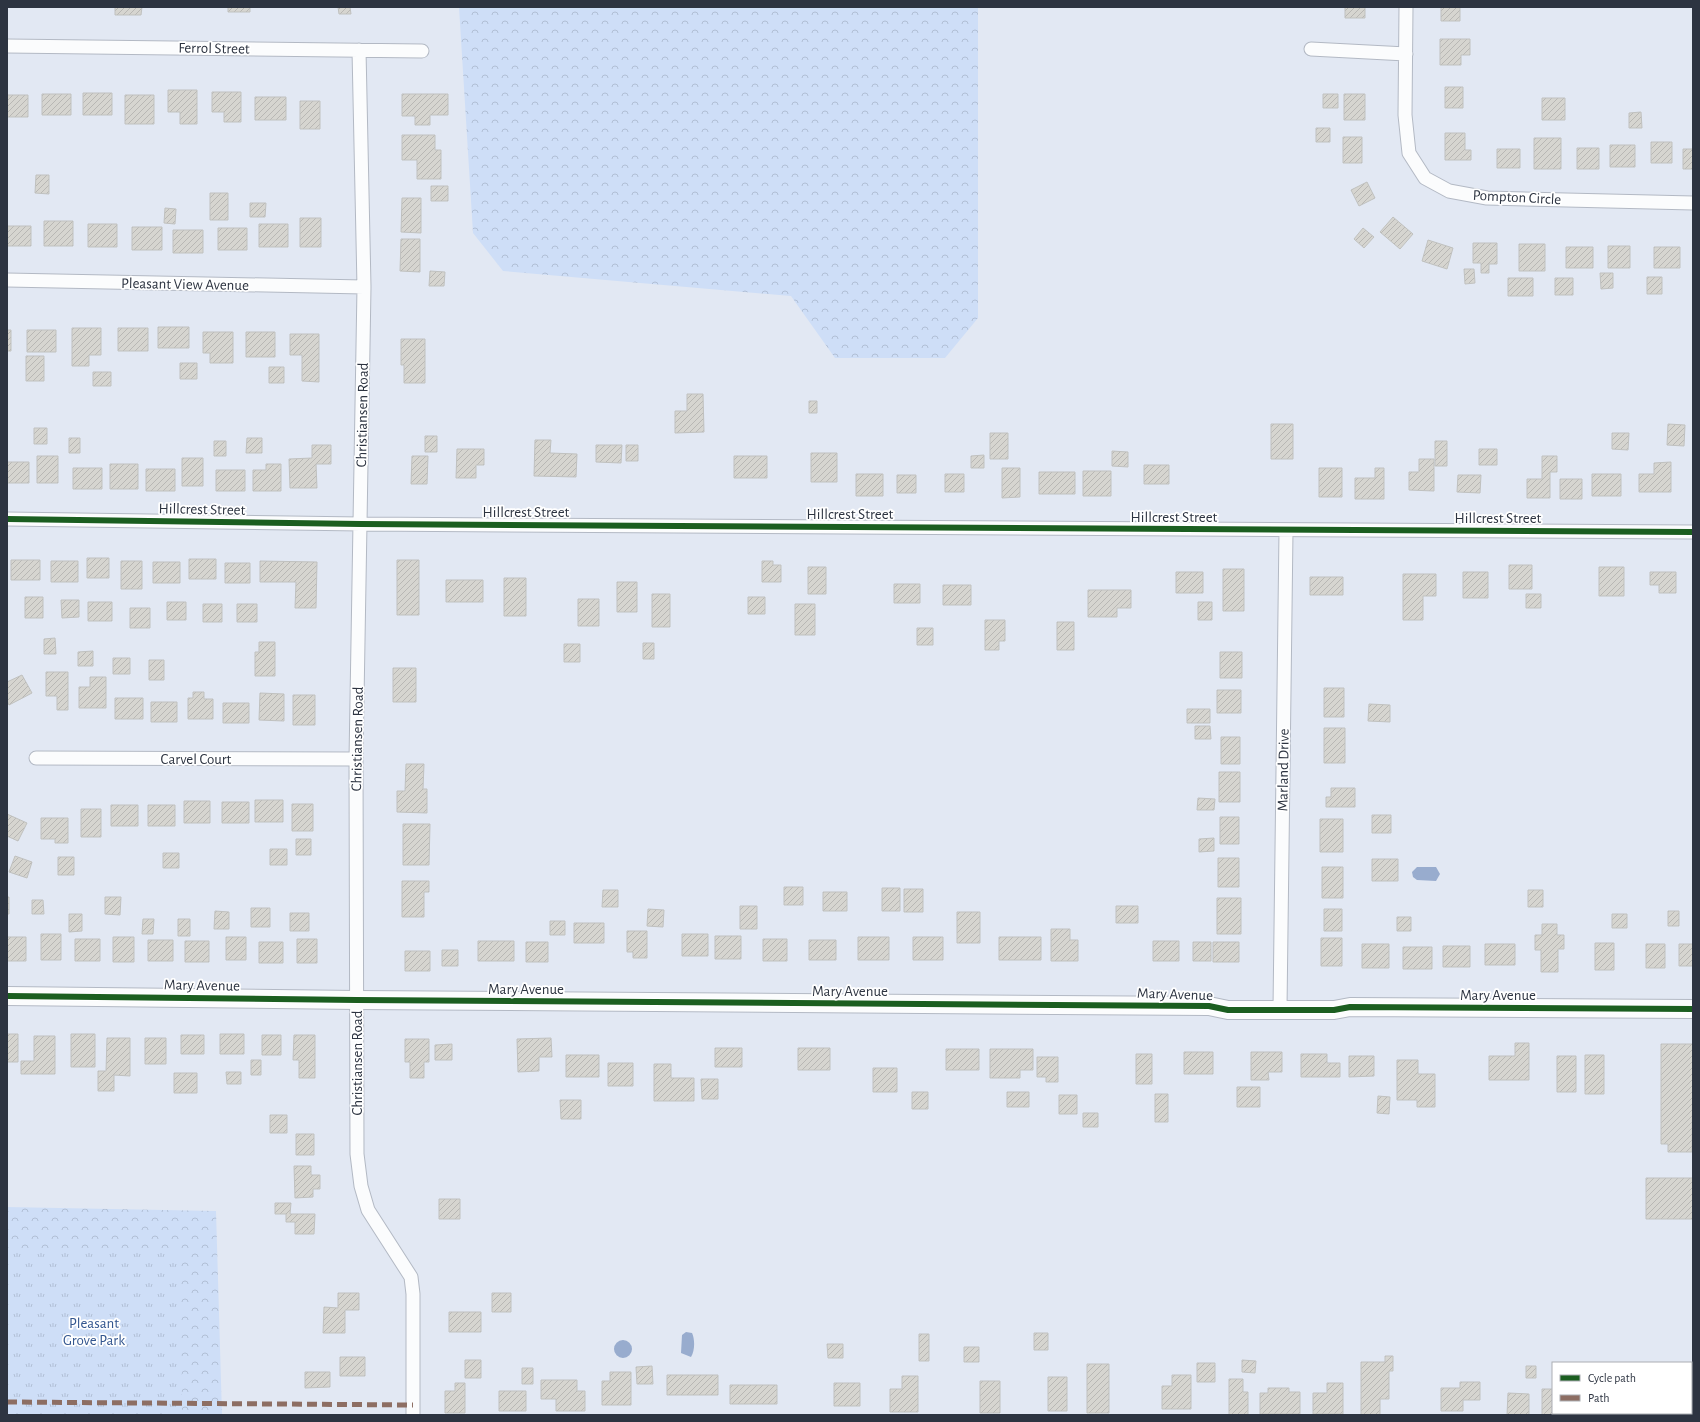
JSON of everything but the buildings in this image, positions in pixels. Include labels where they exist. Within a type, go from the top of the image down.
[{"type":"street","name":"Pompton Circle","points":[[1406,7],[1405,115],[1409,153],[1426,178],[1449,192],[1487,198],[1693,203]]},
{"type":"street","name":"Ferrol Street","points":[[7,46],[422,51]]},
{"type":"street","points":[[1312,49],[1406,54]]},
{"type":"street","name":"Christiansen Road","points":[[359,50],[364,287],[356,759],[357,1154],[361,1186],[368,1210],[411,1277],[413,1294],[412,1415]]},
{"type":"street","name":"Pleasant View Avenue","points":[[7,280],[364,287]]},
{"type":"street","name":"Hillcrest Street","points":[[7,519],[361,524],[1286,531],[1693,532]]},
{"type":"street","name":"Marland Drive","points":[[1280,1009],[1286,531]]},
{"type":"street","name":"Carvel Court","points":[[36,758],[356,759]]},
{"type":"street","name":"Mary Avenue","points":[[7,996],[1209,1006],[1228,1010],[1334,1010],[1350,1007],[1693,1009]]},
{"type":"green space","points":[[459,7],[978,7],[978,318],[945,358],[835,358],[791,296],[503,271],[473,233]]},
{"type":"green space","name":"Pleasant Grove Park","points":[[7,1207],[216,1211],[222,1415],[7,1415]]},
{"type":"green space","name":"Pleasant Grove Park","points":[[7,1248],[180,1249],[182,1415],[7,1415]]},
{"type":"shaded area","points":[[1417,867],[1436,867],[1440,874],[1436,881],[1417,880],[1413,877],[1412,872]]},
{"type":"shaded area","points":[[686,1332],[692,1333],[694,1338],[694,1348],[691,1357],[681,1353],[682,1335]]},
{"type":"shaded area","points":[[623,1340],[629,1343],[632,1349],[629,1355],[623,1358],[617,1355],[614,1349],[617,1343]]},
{"type":"marked path","points":[[7,1402],[413,1405]]},
{"type":"cycle path","points":[[7,519],[361,524],[1693,532]]},
{"type":"cycle path","points":[[7,996],[1209,1006],[1228,1010],[1334,1010],[1350,1007],[1693,1009]]}]
